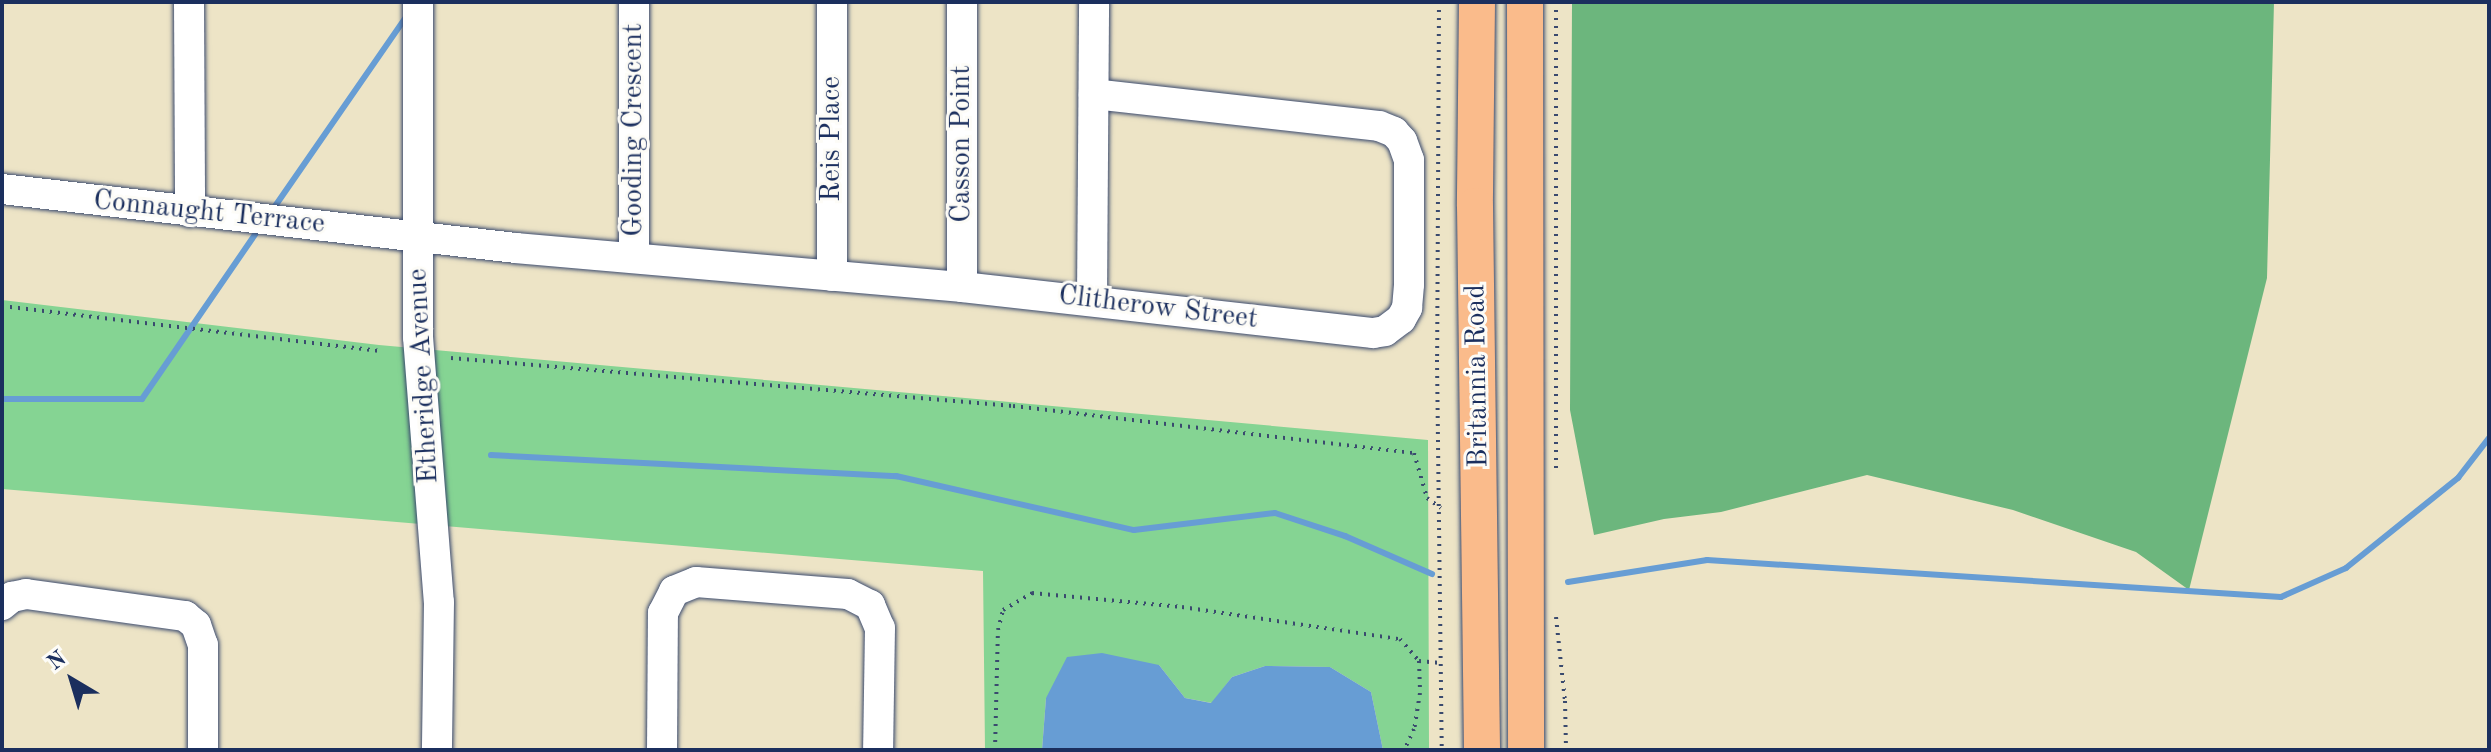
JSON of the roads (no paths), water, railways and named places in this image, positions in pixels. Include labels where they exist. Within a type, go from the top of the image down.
[{"type":"main road","name":"Britannia Road","points":[[1477,2],[1475,206],[1482,750]]},
{"type":"main road","name":"Britannia Road","points":[[1525,2],[1526,750]]},
{"type":"street","points":[[189,2],[190,212]]},
{"type":"street","name":"Etheridge Avenue","points":[[418,2],[418,337],[439,591],[437,750]]},
{"type":"street","name":"Gooding Crescent","points":[[634,2],[634,258]]},
{"type":"street","name":"Reis Place","points":[[832,2],[832,276]]},
{"type":"street","name":"Casson Point","points":[[962,2],[962,287]]},
{"type":"street","points":[[1092,300],[1094,2]]},
{"type":"street","name":"Clitherow Street","points":[[416,236],[1092,300],[1373,333],[1385,331],[1401,319],[1407,308],[1409,269],[1409,160],[1402,141],[1387,128],[1094,94]]},
{"type":"street","name":"Connaught Terrace","points":[[2,189],[416,236]]},
{"type":"street","points":[[662,750],[663,613],[674,591],[696,582],[848,594],[870,605],[880,628],[878,750]]},
{"type":"street","points":[[2,605],[12,597],[26,594],[185,616],[196,625],[203,645],[203,750]]},
{"type":"water","points":[[1102,653],[1159,665],[1185,698],[1211,703],[1232,677],[1265,666],[1330,667],[1371,692],[1383,750],[1042,750],[1046,698],[1067,657]]},
{"type":"waterway","points":[[271,212],[406,17]]},
{"type":"waterway","points":[[2,399],[142,399],[260,227]]},
{"type":"waterway","points":[[1568,582],[1707,560],[2281,597],[2346,568],[2458,478],[2489,438]]},
{"type":"waterway","points":[[491,455],[896,476],[1134,530],[1275,513],[1345,536],[1432,574]]}]
